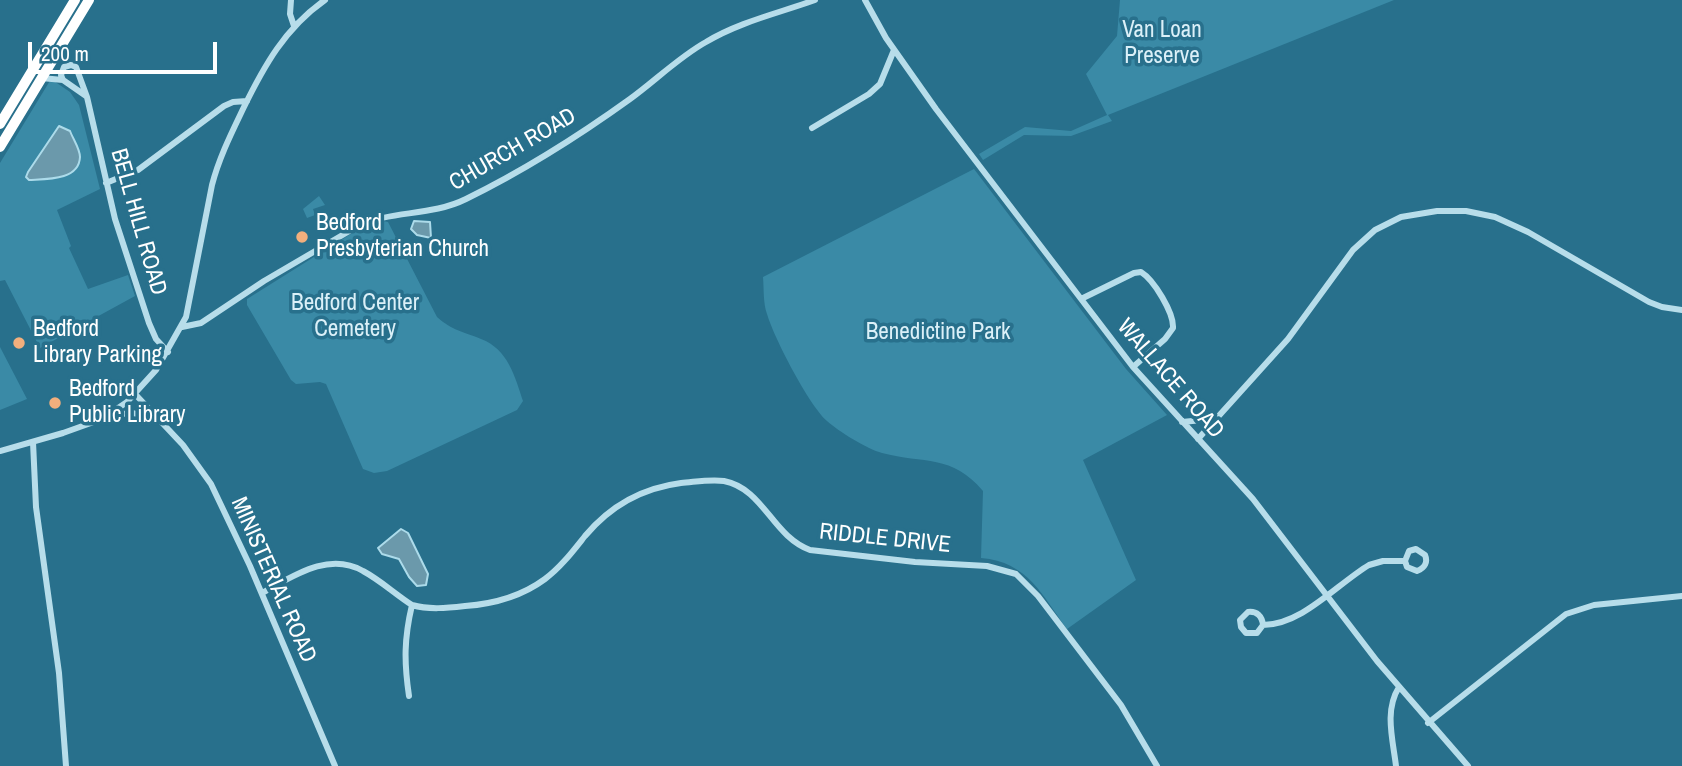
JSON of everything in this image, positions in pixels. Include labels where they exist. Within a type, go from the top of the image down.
[{"type":"highway","points":[[0,147],[89,0]]},
{"type":"highway","points":[[0,124],[71,2]]},
{"type":"street","points":[[291,0],[290,15],[294,26]]},
{"type":"street","points":[[0,451],[94,423],[108,416],[135,394],[156,370],[182,327],[189,308],[216,169],[247,101],[268,60],[294,26],[325,0]]},
{"type":"street","name":"CHURCH ROAD","points":[[182,327],[201,323],[264,281],[363,223],[379,217],[438,209],[466,200],[585,130],[654,82],[706,41],[815,0]]},
{"type":"street","name":"WALLACE ROAD","points":[[864,0],[894,50],[936,109],[1133,367],[1253,499],[1399,687],[1468,766]]},
{"type":"street","points":[[71,2],[82,13]]},
{"type":"street","points":[[812,128],[869,94],[880,84],[894,50]]},
{"type":"street","name":"BELL HILL ROAD","points":[[41,78],[63,80],[61,75],[64,68],[71,65],[76,67],[87,97],[106,183],[149,323],[156,340],[168,352]]},
{"type":"street","points":[[63,80],[87,97]]},
{"type":"street","points":[[106,183],[138,170],[228,104],[247,101]]},
{"type":"street","points":[[1198,439],[1213,419],[1288,339],[1353,250],[1375,230],[1415,213],[1451,211],[1495,216],[1528,232],[1649,302],[1682,310]]},
{"type":"street","points":[[1081,299],[1134,273],[1142,272],[1148,276],[1171,314],[1173,328],[1165,340],[1133,367]]},
{"type":"street","name":"MINISTERIAL ROAD","points":[[135,394],[183,445],[203,471],[262,593],[335,766]]},
{"type":"street","points":[[108,416],[132,413],[159,419]]},
{"type":"street","points":[[1182,422],[1213,419]]},
{"type":"street","points":[[33,442],[35,499],[60,673],[66,766]]},
{"type":"street","name":"RIDDLE DRIVE","points":[[412,605],[428,608],[471,606],[522,593],[547,578],[602,519],[638,494],[667,485],[703,481],[725,482],[746,491],[757,500],[783,535],[810,550],[915,562],[987,566],[1016,574],[1038,596],[1121,705],[1157,766]]},
{"type":"street","points":[[1263,625],[1290,619],[1369,565],[1383,561],[1405,561]]},
{"type":"street","points":[[262,593],[316,566],[350,565],[364,571],[412,605],[404,662],[409,696]]},
{"type":"street","points":[[1428,723],[1566,614],[1594,605],[1682,596]]},
{"type":"street","points":[[1396,766],[1390,719],[1392,699],[1399,687]]},
{"type":"green space","name":"Van Loan Preserve","points":[[1120,0],[1394,0],[1108,115],[1112,121],[1071,136],[1024,135],[983,160],[979,154],[1025,127],[1071,131],[1107,115],[1086,74],[1117,36]]},
{"type":"green space","points":[[51,79],[70,92],[79,105],[100,189],[57,210],[71,246],[69,248],[88,289],[128,275],[135,296],[40,348],[5,280],[0,281],[0,163]]},
{"type":"green space","name":"Benedictine Park","points":[[974,169],[1126,369],[1167,415],[1083,460],[1136,580],[1067,629],[1041,593],[1022,573],[1011,566],[981,558],[983,491],[971,479],[960,471],[937,462],[876,451],[827,421],[811,401],[793,370],[771,325],[764,301],[763,277]]},
{"type":"green space","points":[[319,196],[325,205],[313,209],[315,215],[307,218],[303,209]]},
{"type":"green space","name":"Bedford Center Cemetery","points":[[383,221],[388,222],[437,317],[498,350],[509,365],[523,401],[517,410],[387,471],[374,473],[363,469],[326,384],[296,384],[291,380],[247,305],[247,299],[357,230]]},
{"type":"green space","points":[[0,347],[27,399],[0,410]]},
{"type":"shaded area","points":[[59,126],[70,131],[78,147],[78,165],[68,175],[29,180],[26,177],[28,172]]},
{"type":"shaded area","points":[[414,221],[430,222],[431,238],[417,235],[411,229]]},
{"type":"shaded area","points":[[446,240],[461,252],[463,258],[446,257],[437,246]]},
{"type":"shaded area","points":[[401,529],[408,533],[428,574],[426,585],[417,586],[399,559],[382,554],[378,548]]},
{"type":"place","name":"Bedford Presbyterian Church","points":[[302,237]]},
{"type":"place","name":"Bedford Library Parking","points":[[19,343]]},
{"type":"place","name":"Bedford Public Library","points":[[55,403]]}]
